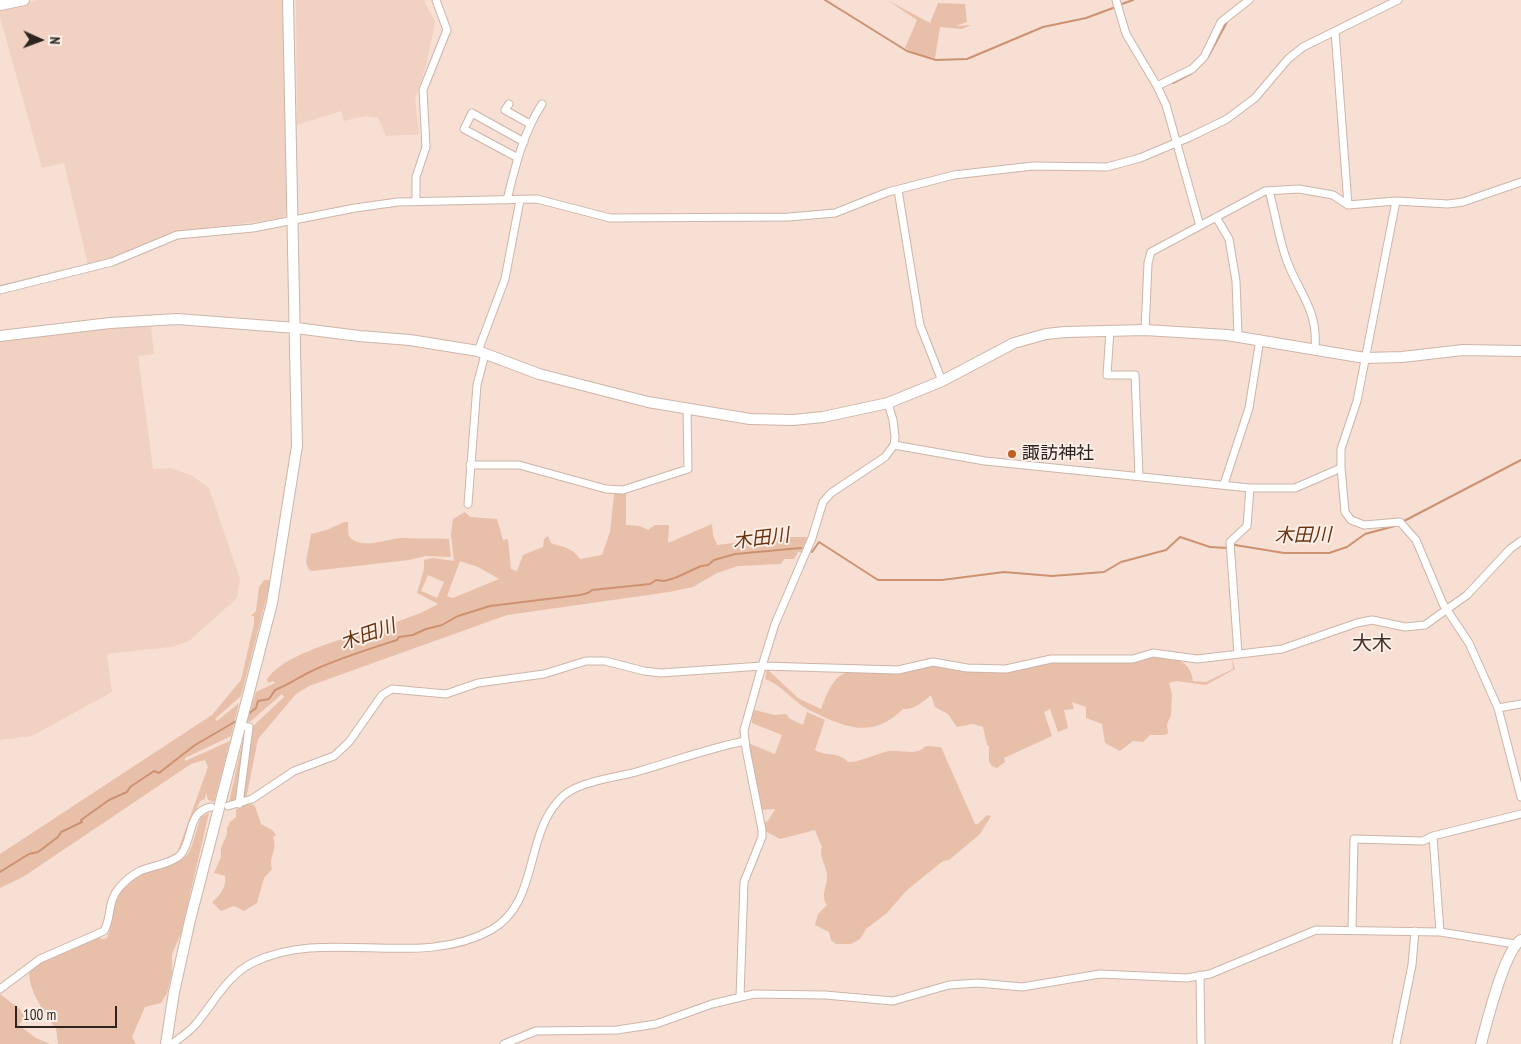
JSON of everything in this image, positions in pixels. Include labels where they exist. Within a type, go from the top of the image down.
[{"type":"street","points":[[0,5],[24,0]]},
{"type":"street","points":[[166,1044],[174,992],[190,920],[274,593],[297,446],[294,220],[288,0]]},
{"type":"street","points":[[416,201],[416,177],[426,147],[424,90],[447,30],[436,0]]},
{"type":"street","points":[[1116,0],[1131,44],[1158,86],[1177,142],[1200,226]]},
{"type":"street","points":[[1158,86],[1192,70],[1204,57],[1221,22],[1249,0]]},
{"type":"street","points":[[0,290],[112,262],[177,235],[245,229],[355,208],[416,201],[537,199],[559,203],[610,218],[788,216],[835,213],[898,190],[954,175],[1023,167],[1107,167],[1121,164],[1177,142],[1243,109],[1288,59],[1304,47],[1398,0]]},
{"type":"street","points":[[1335,31],[1348,205]]},
{"type":"street","points":[[509,104],[506,110],[530,124]]},
{"type":"street","points":[[507,200],[518,158],[530,124],[542,104]]},
{"type":"street","points":[[518,158],[464,129],[472,113],[524,142]]},
{"type":"street","points":[[1146,330],[1148,263],[1151,252],[1265,191],[1298,189],[1333,195],[1348,205],[1396,201],[1440,204],[1463,202],[1521,182]]},
{"type":"street","points":[[898,190],[920,325],[942,381]]},
{"type":"street","points":[[1270,191],[1288,265],[1307,299],[1317,330],[1315,349]]},
{"type":"street","points":[[468,504],[477,386],[482,352],[505,279],[520,200]]},
{"type":"street","points":[[1396,201],[1357,401],[1341,449],[1345,512],[1351,520],[1364,525],[1394,521],[1403,524],[1416,540],[1448,610],[1469,643],[1498,708],[1521,797]]},
{"type":"street","points":[[1216,217],[1229,239],[1236,281],[1238,336]]},
{"type":"street","points":[[0,336],[110,323],[177,319],[296,328],[410,340],[482,352],[539,374],[590,389],[686,409],[750,419],[793,420],[823,417],[888,403],[942,381],[991,354],[1032,338],[1065,332],[1146,330],[1238,336],[1365,358],[1402,357],[1463,350],[1521,351]]},
{"type":"street","points":[[1110,330],[1107,375],[1135,375],[1139,476]]},
{"type":"street","points":[[1224,484],[1249,408],[1260,339]]},
{"type":"street","points":[[740,997],[744,882],[762,836],[745,741],[746,721],[775,624],[812,538],[823,502],[831,493],[886,457],[894,445],[893,420],[888,403]]},
{"type":"street","points":[[470,465],[519,465],[606,489],[623,490],[639,486],[688,469],[686,409]]},
{"type":"street","points":[[894,445],[985,461],[1250,488],[1295,488],[1341,468]]},
{"type":"street","points":[[1238,654],[1230,542],[1247,526],[1250,488]]},
{"type":"street","points":[[228,806],[252,799],[294,771],[326,760],[342,750],[382,695],[392,689],[446,694],[478,683],[544,674],[586,661],[604,661],[644,671],[661,673],[762,666],[898,670],[933,662],[967,668],[1006,669],[1051,659],[1133,659],[1153,654],[1197,659],[1238,654],[1282,648],[1357,623],[1372,620],[1405,627],[1420,626],[1448,610],[1467,595],[1510,549],[1521,541]]},
{"type":"street","points":[[1498,708],[1521,704]]},
{"type":"street","points":[[239,804],[249,727],[240,726]]},
{"type":"street","points":[[172,1044],[194,1027],[223,988],[237,974],[269,956],[299,950],[433,946],[491,930],[506,918],[522,894],[542,824],[561,797],[588,784],[644,770],[711,748],[745,741]]},
{"type":"street","points":[[0,989],[40,959],[104,931],[110,904],[119,889],[141,871],[179,856],[185,847],[196,815],[201,809],[211,807]]},
{"type":"street","points":[[1352,930],[1354,840],[1423,841],[1433,836],[1521,814]]},
{"type":"street","points":[[1433,836],[1440,932]]},
{"type":"street","points":[[504,1044],[536,1031],[617,1030],[656,1024],[712,1004],[740,997],[770,993],[893,1002],[949,986],[978,983],[1022,987],[1100,974],[1186,978],[1210,974],[1316,930],[1440,932],[1518,942],[1507,960],[1481,1044]]},
{"type":"street","points":[[1396,1044],[1412,965],[1415,931]]},
{"type":"street","points":[[1200,975],[1201,1044]]},
{"type":"shaded area","points":[[37,0],[285,0],[286,215],[282,218],[206,229],[183,230],[106,261],[88,265],[64,163],[42,168],[0,17],[0,9]]},
{"type":"shaded area","points":[[296,0],[424,0],[435,22],[427,62],[415,100],[419,134],[386,136],[378,118],[365,116],[344,121],[341,111],[297,125]]},
{"type":"shaded area","points":[[887,0],[930,23],[938,3],[965,4],[967,22],[956,26],[971,25],[962,29],[940,27],[935,58],[917,54],[905,48],[917,20]]},
{"type":"shaded area","points":[[131,326],[151,326],[154,354],[138,356],[153,469],[171,468],[191,475],[209,488],[240,579],[237,598],[189,641],[171,647],[107,654],[112,692],[32,736],[0,740],[0,340]]},
{"type":"shaded area","points":[[614,494],[626,494],[626,525],[640,526],[648,530],[655,525],[669,525],[668,543],[712,524],[713,535],[717,545],[782,537],[807,537],[802,552],[798,552],[794,559],[784,559],[781,564],[738,566],[717,573],[693,587],[669,592],[507,615],[309,686],[296,694],[258,739],[246,799],[242,800],[252,727],[284,697],[282,694],[251,721],[247,722],[256,692],[275,683],[274,681],[268,683],[267,679],[280,666],[299,656],[347,637],[420,613],[438,604],[417,593],[424,569],[424,560],[433,558],[454,561],[451,535],[453,519],[465,512],[470,517],[497,519],[503,540],[508,539],[511,569],[517,571],[523,555],[543,547],[544,539],[548,536],[551,543],[571,550],[580,559],[602,555],[610,532]],"holes":[[[460,561],[478,567],[499,579],[453,598],[447,596]],[[428,575],[444,582],[437,598],[421,591]]]},
{"type":"shaded area","points":[[348,522],[349,536],[353,540],[365,543],[400,538],[449,539],[451,557],[425,556],[409,560],[309,570],[306,562],[311,534],[327,530]]},
{"type":"shaded area","points":[[264,580],[271,580],[241,696],[215,719],[217,721],[239,703],[231,736],[185,758],[185,761],[230,741],[214,802],[208,800],[206,793],[205,799],[200,801],[181,849],[177,853],[208,767],[205,760],[191,764],[23,877],[0,888],[0,854],[212,715],[241,680],[254,624],[254,616],[251,616],[256,611],[259,587]]},
{"type":"shaded area","points":[[1059,655],[1143,656],[1173,659],[1187,666],[1193,681],[1206,682],[1233,669],[1232,658],[1235,669],[1206,685],[1176,681],[1169,683],[1172,694],[1171,715],[1167,724],[1168,733],[1165,735],[1150,735],[1143,742],[1133,741],[1120,751],[1105,743],[1102,724],[1086,718],[1086,707],[1072,702],[1074,709],[1064,710],[1068,728],[1058,732],[1050,709],[1044,712],[1052,736],[1004,758],[1005,762],[997,768],[989,762],[989,746],[987,745],[983,727],[973,724],[957,727],[948,714],[935,707],[931,695],[915,707],[903,709],[884,723],[866,728],[847,726],[806,709],[778,686],[765,679],[767,669],[798,698],[821,709],[833,683],[846,673],[896,672],[925,662],[927,658],[969,665],[1005,665]]},
{"type":"shaded area","points":[[751,711],[775,715],[786,714],[790,719],[803,725],[807,712],[825,720],[815,750],[840,756],[848,762],[889,751],[913,752],[926,746],[941,747],[975,824],[978,824],[987,815],[991,816],[980,834],[949,860],[943,861],[906,891],[887,913],[866,929],[860,939],[851,944],[836,944],[831,940],[829,932],[815,925],[818,914],[827,905],[824,895],[827,874],[821,855],[822,847],[815,830],[780,839],[765,831],[764,823],[768,821],[775,809],[762,810],[748,743],[775,754],[782,735],[752,723]]},
{"type":"shaded area","points":[[245,731],[237,799],[229,802]]},
{"type":"shaded area","points":[[251,804],[255,806],[261,824],[272,830],[276,835],[273,837],[272,869],[264,878],[257,903],[244,911],[234,906],[221,911],[212,902],[218,897],[225,883],[225,876],[214,873],[221,857],[221,848],[227,834],[227,828],[236,817],[236,810],[239,807]]},
{"type":"shaded area","points":[[209,813],[181,933],[172,954],[172,973],[167,993],[161,1003],[145,1007],[132,1037],[136,1044],[58,1044],[56,1028],[51,1023],[55,1021],[48,1020],[32,989],[29,975],[30,968],[68,947],[83,944],[92,936],[103,939],[107,938],[110,929],[108,921],[111,906],[118,892],[132,873],[162,866],[184,858],[190,850],[201,817]]},
{"type":"shaded area","points":[[0,994],[21,1010],[25,1019],[19,1024],[21,1027],[36,1038],[50,1044],[0,1044]]},
{"type":"waterway","points":[[825,0],[907,51],[936,60],[967,59],[1043,27],[1086,18],[1113,8]]},
{"type":"waterway","points":[[1122,4],[1133,0]]},
{"type":"waterway","points":[[1208,57],[1227,22]]},
{"type":"waterway","points":[[1173,83],[1192,73],[1203,62]]},
{"type":"waterway","name":"木田川","points":[[1404,521],[1521,460]]},
{"type":"waterway","name":"木田川","points":[[1235,545],[1284,553],[1329,553],[1347,547],[1365,534],[1395,526]]},
{"type":"waterway","name":"木田川","points":[[812,552],[819,542],[878,580],[942,580],[1004,572],[1052,576],[1104,572],[1121,562],[1166,550],[1180,537],[1210,547],[1228,548]]},
{"type":"waterway","name":"木田川","points":[[247,715],[256,708],[258,701],[269,699],[275,690],[316,669],[397,640],[399,637],[413,635],[442,625],[458,616],[490,606],[580,595],[592,590],[650,584],[656,580],[664,581],[675,578],[701,566],[708,565],[714,560],[735,554],[801,548]]},
{"type":"waterway","name":"木田川","points":[[0,872],[29,854],[38,852],[58,837],[61,832],[82,822],[81,820],[109,800],[127,792],[130,787],[154,771],[159,773],[195,745],[238,720]]},
{"type":"place","name":"諏訪神社","points":[[1012,454]]},
{"type":"district","name":"大木","points":[[1372,644]]}]
